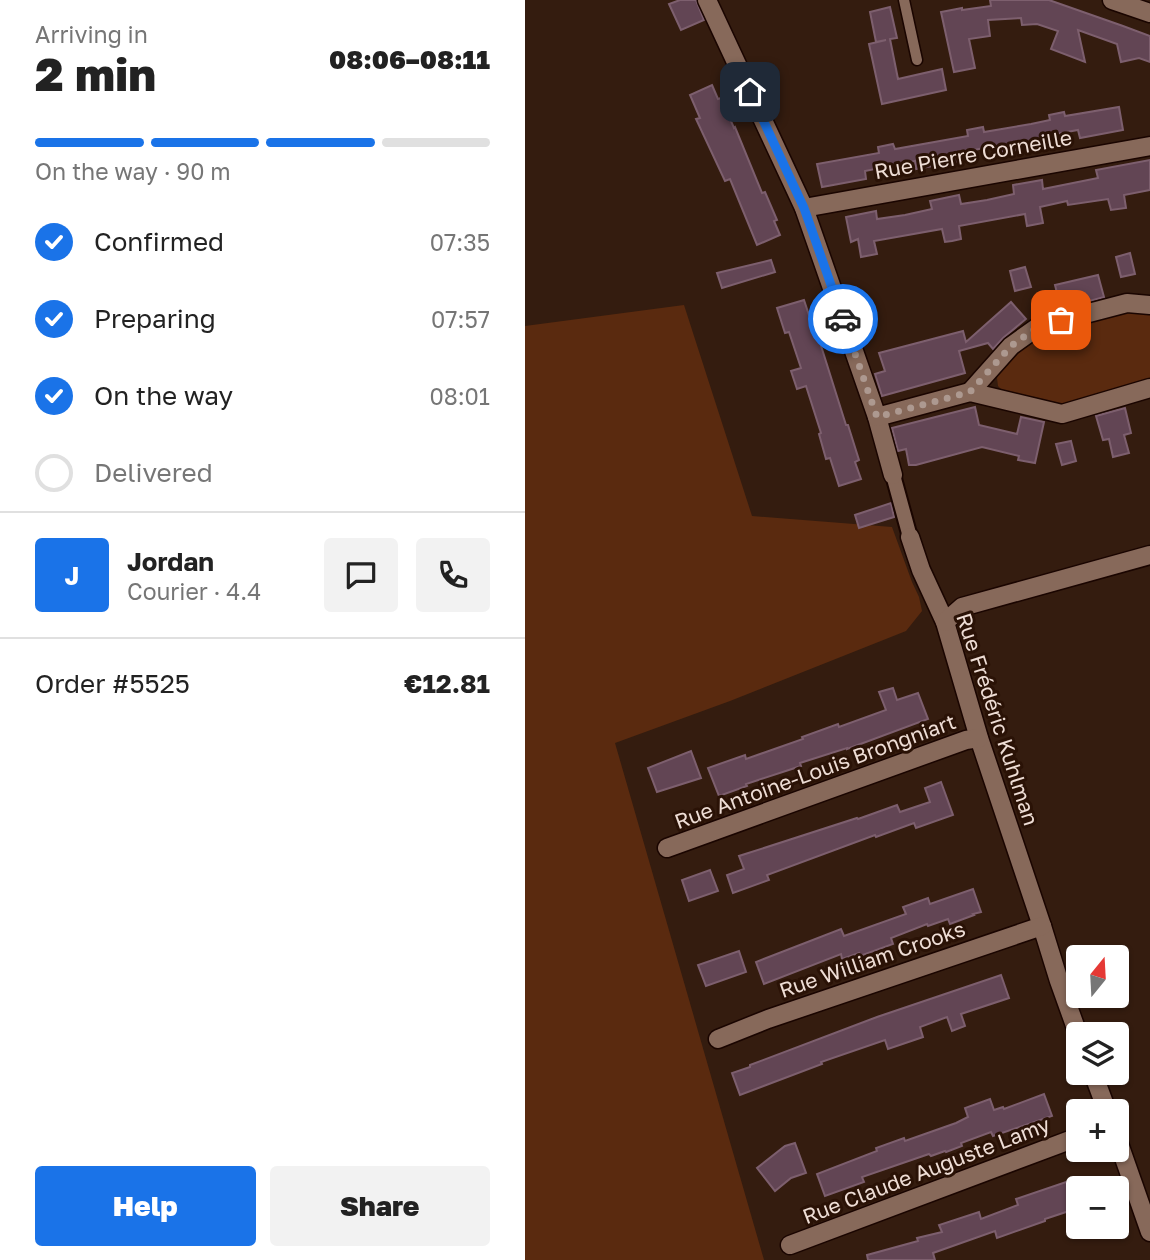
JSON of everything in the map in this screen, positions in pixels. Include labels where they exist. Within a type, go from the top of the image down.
[{"type":"street","name":"Rue Frédéric Kuhlman","points":[[707,0],[804,208],[877,417],[921,570],[945,622],[979,738],[1074,1022]]},
{"type":"street","points":[[1112,0],[1150,13]]},
{"type":"street","name":"Rue Pierre Corneille","points":[[804,208],[1150,146]]},
{"type":"street","points":[[970,392],[1011,346],[1039,326],[1127,303],[1150,305]]},
{"type":"street","points":[[877,417],[970,392],[1062,414],[1150,388]]},
{"type":"street","points":[[945,622],[963,607],[1150,555]]},
{"type":"street","name":"Rue Antoine-Louis Brongniart","points":[[667,848],[966,740],[979,738]]},
{"type":"street","name":"Rue William Crooks","points":[[718,1039],[768,1018],[1042,926]]},
{"type":"street","name":"Rue Claude Auguste Lamy","points":[[790,1245],[1066,1142]]},
{"type":"street","points":[[1125,1162],[1150,1232]]},
{"type":"lane","points":[[904,0],[917,60]]},
{"type":"shaded area","points":[[684,305],[752,516],[892,527],[922,611],[906,631],[730,701],[615,743],[764,1260],[525,1260],[525,326]]},
{"type":"shaded area","points":[[1137,308],[1150,310],[1150,382],[1060,405],[1006,394],[998,386],[997,378],[1001,369],[1032,341],[1052,331]]},
{"type":"building","points":[[680,0],[696,0],[704,20],[681,30],[669,4]]},
{"type":"building","points":[[990,0],[1049,0],[1150,36],[1150,62],[1139,58],[1121,62],[1117,44],[1078,30],[1085,62],[1051,49],[1058,31],[1037,24],[1022,25],[1021,18],[988,20],[990,36],[969,39],[975,68],[954,72],[941,12],[991,6]]},
{"type":"building","points":[[890,7],[897,38],[890,39],[898,79],[942,69],[946,90],[882,104],[869,44],[886,40],[876,42],[870,12]]},
{"type":"building","points":[[712,85],[735,127],[762,193],[765,192],[777,220],[774,221],[780,235],[757,245],[730,179],[725,181],[696,119],[700,118],[690,95]]},
{"type":"building","points":[[1119,107],[1123,130],[1080,138],[1078,130],[1061,133],[1045,137],[1046,144],[1002,153],[1000,145],[958,153],[960,161],[916,169],[915,161],[865,171],[866,179],[822,187],[817,164],[879,153],[878,147],[893,144],[895,149],[968,136],[967,130],[983,127],[984,132],[1050,120],[1049,115],[1064,112],[1065,116]]},
{"type":"building","points":[[1150,160],[1150,190],[1124,195],[1126,208],[1111,210],[1108,199],[1068,205],[1067,201],[1040,207],[1043,223],[1027,226],[1025,214],[959,226],[961,239],[952,241],[945,242],[942,229],[874,241],[877,254],[861,257],[858,239],[851,242],[846,217],[876,211],[877,219],[905,215],[932,209],[930,201],[959,195],[961,204],[987,200],[1014,194],[1013,185],[1042,180],[1043,189],[1098,178],[1096,170]]},
{"type":"building","points":[[1130,253],[1135,274],[1121,277],[1116,257]]},
{"type":"building","points":[[771,260],[775,272],[722,288],[717,273]]},
{"type":"building","points":[[1025,267],[1031,287],[1015,291],[1010,271]]},
{"type":"building","points":[[1098,275],[1104,297],[1061,309],[1055,285]]},
{"type":"building","points":[[804,300],[859,460],[855,462],[861,479],[839,486],[830,458],[826,459],[806,386],[797,389],[791,371],[801,368],[789,332],[785,333],[777,308]]},
{"type":"building","points":[[1011,302],[1026,319],[993,349],[988,343],[959,351],[965,373],[882,396],[875,374],[885,371],[879,353],[963,331],[966,342]]},
{"type":"building","points":[[975,407],[979,425],[1017,434],[1021,417],[1044,422],[1035,463],[982,447],[909,465],[906,449],[898,451],[892,428]]},
{"type":"building","points":[[1125,408],[1131,433],[1124,435],[1129,453],[1113,457],[1109,439],[1103,440],[1096,416]]},
{"type":"building","points":[[1071,441],[1076,461],[1062,465],[1056,444]]},
{"type":"building","points":[[891,503],[894,517],[859,528],[855,515]]},
{"type":"building","points":[[893,688],[897,700],[918,693],[928,719],[800,763],[801,766],[719,796],[708,768],[745,755],[746,759],[838,724],[839,727],[886,710],[879,692]]},
{"type":"building","points":[[691,751],[701,778],[657,792],[648,768]]},
{"type":"building","points":[[941,782],[953,815],[916,828],[914,823],[876,837],[875,835],[767,875],[769,880],[733,893],[727,875],[744,869],[739,856],[897,805],[900,812],[930,802],[925,788]]},
{"type":"building","points":[[710,870],[718,891],[689,901],[682,880]]},
{"type":"building","points":[[973,889],[981,912],[950,924],[948,919],[928,926],[927,924],[891,938],[893,944],[860,956],[859,953],[842,959],[841,954],[764,984],[756,962],[841,929],[844,936],[906,914],[903,907],[928,898],[930,904]]},
{"type":"building","points":[[739,951],[746,972],[706,986],[698,965]]},
{"type":"building","points":[[1001,975],[1009,998],[961,1014],[965,1026],[952,1031],[947,1017],[920,1027],[923,1037],[888,1049],[885,1040],[821,1062],[822,1064],[740,1095],[732,1073],[877,1017]]},
{"type":"building","points":[[1044,1094],[1052,1116],[993,1136],[991,1132],[961,1143],[962,1146],[946,1152],[931,1156],[929,1154],[862,1177],[864,1182],[825,1196],[817,1174],[877,1151],[876,1148],[956,1123],[968,1117],[965,1108],[990,1099],[994,1110]]},
{"type":"building","points":[[795,1143],[806,1173],[791,1178],[775,1191],[757,1168],[785,1146]]},
{"type":"building","points":[[1066,1182],[1066,1212],[1045,1221],[997,1238],[995,1231],[933,1253],[935,1260],[868,1260],[867,1255],[942,1232],[939,1225],[979,1212],[981,1219],[1018,1205],[1016,1199]]},
{"type":"way so far","points":[[843,319],[877,417],[970,392],[1011,346],[1039,326],[1061,320]]},
{"type":"route","points":[[750,92],[804,208],[843,319]]}]
